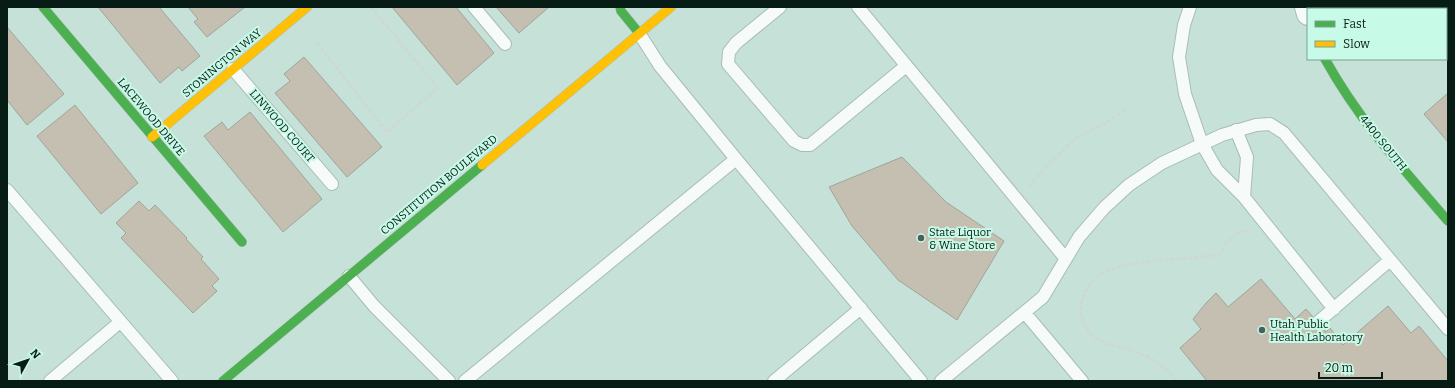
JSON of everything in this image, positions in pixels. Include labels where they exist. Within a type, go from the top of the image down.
[{"type":"street","name":"LACEWOOD DRIVE","points":[[43,7],[242,242]]},
{"type":"street","name":"STONINGTON WAY","points":[[152,137],[307,7]]},
{"type":"street","name":"CONSTITUTION BOULEVARD","points":[[223,381],[671,7]]},
{"type":"street","points":[[618,8],[639,33]]},
{"type":"street","name":"4400 SOUTH","points":[[1326,60],[1335,78],[1364,121],[1448,221]]},
{"type":"lane","points":[[474,7],[505,44]]},
{"type":"lane","points":[[780,7],[736,43],[728,52],[728,64],[794,141],[802,145],[810,145],[906,66]]},
{"type":"lane","points":[[858,7],[1066,259]]},
{"type":"lane","points":[[1190,7],[1184,25],[1179,57],[1185,94],[1202,144],[1217,170],[1244,197],[1334,309]]},
{"type":"lane","points":[[639,33],[660,66],[921,381]]},
{"type":"lane","name":"LINWOOD COURT","points":[[233,69],[332,184]]},
{"type":"lane","points":[[942,381],[1043,297],[1079,237],[1104,208],[1129,185],[1162,163],[1202,144],[1236,130],[1256,125],[1270,124],[1284,133],[1448,329]]},
{"type":"lane","points":[[1236,130],[1248,157],[1244,197]]},
{"type":"lane","points":[[465,381],[736,159]]},
{"type":"lane","points":[[7,190],[172,381]]},
{"type":"lane","points":[[1318,322],[1390,260]]},
{"type":"lane","points":[[349,276],[374,306],[449,381]]},
{"type":"lane","points":[[774,381],[861,308]]},
{"type":"lane","points":[[1025,313],[1082,381]]},
{"type":"lane","points":[[50,381],[120,322]]},
{"type":"path","points":[[317,43],[387,132],[438,88],[370,7]]},
{"type":"path","points":[[1029,186],[1075,139],[1127,110]]},
{"type":"path","points":[[1176,381],[1160,365],[1148,356],[1101,342],[1092,336],[1083,323],[1081,310],[1082,299],[1095,278],[1106,271],[1122,266],[1221,254],[1225,244],[1237,233],[1248,232],[1266,224]]},
{"type":"building","points":[[98,7],[159,7],[200,56],[182,71],[179,67],[160,83]]},
{"type":"building","points":[[188,7],[245,7],[207,37],[194,22],[198,19]]},
{"type":"building","points":[[392,7],[456,7],[494,53],[457,85]]},
{"type":"building","points":[[496,7],[549,7],[519,33]]},
{"type":"building","points":[[7,27],[64,94],[27,125],[7,100]]},
{"type":"building","points":[[304,57],[382,147],[347,177],[275,93],[290,81],[284,74]]},
{"type":"building","points":[[1448,93],[1448,142],[1424,114]]},
{"type":"building","points":[[75,105],[138,183],[101,214],[37,136]]},
{"type":"building","points":[[250,112],[322,199],[283,232],[204,136],[222,122],[228,130]]},
{"type":"building","points":[[902,157],[946,202],[1004,241],[957,320],[898,280],[852,226],[829,187]]},
{"type":"building","points":[[139,201],[149,211],[155,205],[187,238],[186,239],[203,257],[201,259],[219,279],[212,286],[217,291],[193,313],[121,238],[126,233],[116,223]]},
{"type":"building","name":"Utah Public Health Laboratory","points":[[1261,279],[1295,319],[1306,309],[1326,332],[1330,328],[1343,345],[1388,306],[1411,333],[1419,326],[1448,361],[1448,381],[1207,381],[1180,348],[1201,329],[1193,319],[1216,293],[1228,307]]},
{"type":"traffic: fast","points":[[43,7],[242,242]]},
{"type":"traffic: fast","points":[[620,7],[621,11],[639,33]]},
{"type":"traffic: fast","points":[[1326,60],[1352,102],[1382,143],[1448,221]]},
{"type":"traffic: fast","points":[[223,381],[482,165]]},
{"type":"traffic: slow","points":[[152,137],[307,7]]},
{"type":"traffic: slow","points":[[482,165],[671,7]]},
{"type":"place","name":"State Liquor & Wine Store","points":[[921,238]]},
{"type":"place","name":"Utah Public Health Laboratory","points":[[1262,330]]}]
